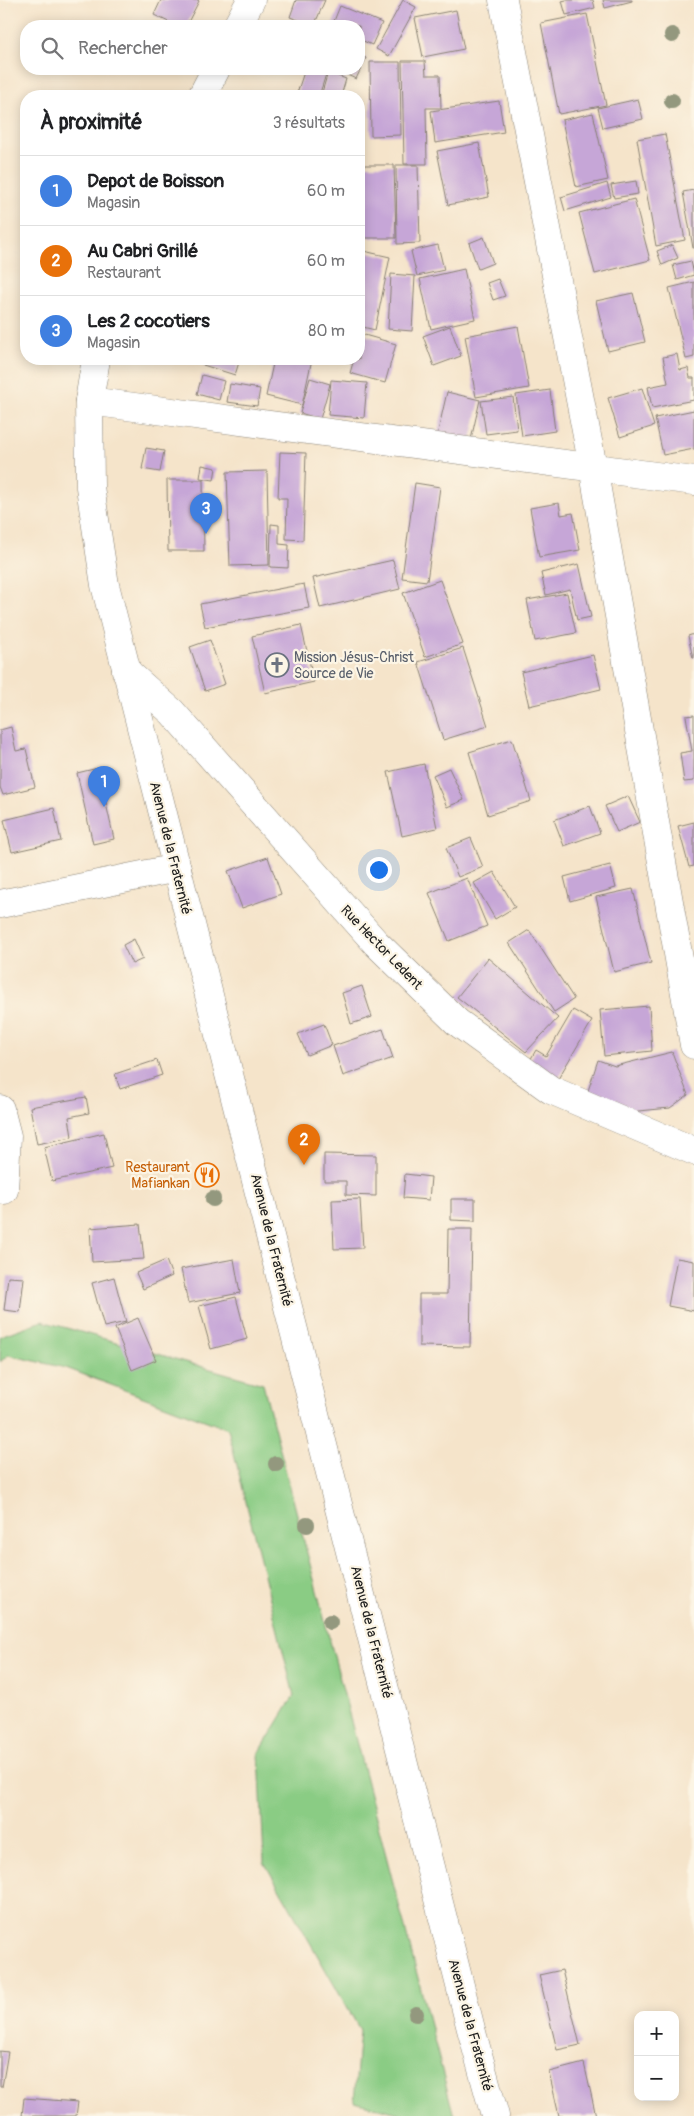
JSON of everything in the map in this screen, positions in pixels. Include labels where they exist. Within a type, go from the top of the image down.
[{"type":"street","points":[[240,20],[251,0]]},
{"type":"street","points":[[503,0],[593,467],[694,1045]]},
{"type":"street","points":[[205,90],[213,75]]},
{"type":"street","name":"Avenue de la Fraternité","points":[[95,365],[89,402],[90,487],[105,585],[495,2116]]},
{"type":"street","points":[[89,402],[694,481]]},
{"type":"street","name":"Rue Hector Ledent","points":[[126,671],[172,712],[376,943],[457,1022],[551,1090],[694,1151]]},
{"type":"street","points":[[0,904],[176,868]]},
{"type":"street","points":[[0,1109],[6,1136],[4,1190]]},
{"type":"green space","points":[[42,1321],[263,1384],[454,2116],[410,2116],[354,2102],[360,2030],[264,1862],[259,1753],[294,1696],[228,1429],[66,1368],[8,1355],[0,1362],[0,1336]]},
{"type":"building","points":[[161,0],[199,1],[189,20],[164,20],[154,15]]},
{"type":"building","points":[[296,0],[325,0],[317,20],[298,20],[290,17]]},
{"type":"building","points":[[403,0],[416,7],[389,56],[376,49]]},
{"type":"building","points":[[593,0],[595,8],[566,15],[562,1]]},
{"type":"building","points":[[603,0],[632,0],[632,1],[605,8]]},
{"type":"building","points":[[340,6],[382,23],[372,45],[365,42],[365,20],[334,20]]},
{"type":"building","points":[[456,10],[464,49],[423,57],[415,18]]},
{"type":"building","points":[[587,14],[606,105],[559,114],[541,23]]},
{"type":"building","points":[[402,61],[425,61],[426,75],[440,75],[441,108],[426,108],[427,164],[404,164]]},
{"type":"building","points":[[370,62],[400,62],[401,135],[371,136]]},
{"type":"building","points":[[303,75],[326,75],[321,90],[298,90]]},
{"type":"building","points":[[327,75],[336,75],[346,79],[343,90],[323,90]]},
{"type":"building","points":[[347,75],[358,75],[356,79]]},
{"type":"building","points":[[638,99],[643,119],[603,128],[598,108]]},
{"type":"building","points":[[499,101],[504,132],[435,143],[431,111]]},
{"type":"building","points":[[593,113],[608,180],[576,187],[562,120]]},
{"type":"building","points":[[665,134],[685,240],[656,246],[637,139]]},
{"type":"building","points":[[479,143],[489,197],[448,205],[437,151]]},
{"type":"building","points":[[365,165],[394,165],[396,238],[365,238]]},
{"type":"building","points":[[396,165],[418,165],[420,243],[397,244]]},
{"type":"building","points":[[636,181],[638,194],[614,198],[611,185]]},
{"type":"building","points":[[607,183],[611,197],[565,211],[561,197]]},
{"type":"building","points":[[694,190],[694,248],[693,248],[683,192]]},
{"type":"building","points":[[634,199],[650,260],[595,274],[579,213]]},
{"type":"building","points":[[484,237],[493,263],[478,269],[469,243]]},
{"type":"building","points":[[438,245],[444,270],[417,276],[411,251]]},
{"type":"building","points":[[672,245],[678,258],[662,265],[657,251]]},
{"type":"building","points":[[365,251],[390,257],[375,330],[365,328]]},
{"type":"building","points":[[691,261],[694,275],[677,280],[673,265]]},
{"type":"building","points":[[464,269],[475,319],[431,329],[420,279]]},
{"type":"building","points":[[391,274],[415,276],[412,331],[388,329]]},
{"type":"building","points":[[498,279],[505,296],[493,300],[487,283]]},
{"type":"building","points":[[694,282],[694,357],[686,359],[669,288]]},
{"type":"building","points":[[633,293],[645,342],[608,351],[596,301]]},
{"type":"building","points":[[450,326],[461,356],[434,366],[423,336]]},
{"type":"building","points":[[518,326],[529,388],[476,397],[465,336]]},
{"type":"building","points":[[365,335],[396,344],[385,383],[350,373],[352,365],[365,365]]},
{"type":"building","points":[[677,354],[680,370],[688,368],[690,378],[694,378],[694,400],[652,408],[648,387],[668,383],[663,357]]},
{"type":"building","points":[[203,365],[238,365],[235,375]]},
{"type":"building","points":[[273,365],[311,365],[302,405],[266,396]]},
{"type":"building","points":[[202,375],[224,381],[219,400],[197,394]]},
{"type":"building","points":[[310,378],[330,384],[320,419],[300,413]]},
{"type":"building","points":[[331,380],[367,383],[364,418],[328,415]]},
{"type":"building","points":[[230,384],[260,389],[257,406],[227,402]]},
{"type":"building","points":[[642,388],[654,426],[620,437],[608,398]]},
{"type":"building","points":[[550,390],[555,431],[522,436],[516,395]]},
{"type":"building","points":[[447,392],[480,400],[470,444],[437,436]]},
{"type":"building","points":[[513,397],[517,430],[486,434],[481,401]]},
{"type":"building","points":[[694,410],[694,449],[663,455],[655,418]]},
{"type":"building","points":[[146,448],[164,451],[160,472],[142,469]]},
{"type":"building","points":[[280,452],[306,453],[303,540],[286,539],[287,498],[278,498]]},
{"type":"building","points":[[202,465],[216,468],[214,480],[200,478]]},
{"type":"building","points":[[267,471],[269,565],[230,566],[227,472]]},
{"type":"building","points":[[167,480],[203,480],[204,551],[168,551]]},
{"type":"building","points":[[415,483],[440,487],[427,581],[402,578]]},
{"type":"building","points":[[559,503],[561,515],[573,513],[580,550],[539,557],[530,508]]},
{"type":"building","points":[[271,524],[279,525],[279,544],[289,545],[288,568],[270,567]]},
{"type":"building","points":[[393,560],[400,589],[320,608],[313,578]]},
{"type":"building","points":[[579,564],[591,617],[577,620],[570,589],[546,595],[541,573]]},
{"type":"building","points":[[440,580],[463,644],[425,657],[403,593]]},
{"type":"building","points":[[304,584],[309,608],[205,627],[200,604]]},
{"type":"building","points":[[567,593],[576,633],[535,641],[527,600]]},
{"type":"building","points":[[301,625],[314,682],[265,693],[252,636]]},
{"type":"building","points":[[694,634],[694,658],[693,658],[688,636]]},
{"type":"building","points":[[210,640],[225,684],[205,691],[190,647]]},
{"type":"building","points":[[463,648],[488,726],[443,740],[418,662]]},
{"type":"building","points":[[593,655],[601,689],[529,706],[521,672]]},
{"type":"building","points":[[694,715],[694,781],[684,782],[680,753],[692,751],[686,716]]},
{"type":"building","points":[[11,727],[16,751],[26,749],[35,787],[3,795],[0,787],[0,730]]},
{"type":"building","points":[[512,739],[531,801],[488,815],[469,752]]},
{"type":"building","points":[[424,764],[437,828],[402,836],[388,772]]},
{"type":"building","points":[[98,768],[114,839],[93,844],[77,773]]},
{"type":"building","points":[[449,768],[464,800],[447,807],[433,775]]},
{"type":"building","points":[[628,796],[640,822],[617,832],[605,806]]},
{"type":"building","points":[[590,806],[600,833],[564,846],[554,820]]},
{"type":"building","points":[[54,808],[61,841],[12,852],[4,820]]},
{"type":"building","points":[[694,822],[694,866],[689,867],[678,826]]},
{"type":"building","points":[[471,838],[483,867],[458,877],[446,848]]},
{"type":"building","points":[[268,857],[281,894],[242,908],[228,871]]},
{"type":"building","points":[[610,865],[616,888],[570,901],[564,877]]},
{"type":"building","points":[[494,872],[515,907],[495,919],[474,883]]},
{"type":"building","points":[[467,878],[487,926],[449,941],[429,893]]},
{"type":"building","points":[[633,889],[651,963],[614,972],[596,897]]},
{"type":"building","points":[[529,930],[574,999],[554,1012],[509,943]]},
{"type":"building","points":[[134,939],[143,959],[132,964],[123,945]]},
{"type":"building","points":[[488,958],[558,1018],[526,1052],[457,997]]},
{"type":"building","points":[[362,986],[372,1017],[351,1024],[342,993]]},
{"type":"building","points":[[649,1006],[652,1051],[604,1056],[600,1010]]},
{"type":"building","points":[[573,1010],[592,1021],[558,1079],[529,1062],[536,1050],[546,1056]]},
{"type":"building","points":[[324,1024],[332,1045],[307,1055],[298,1034]]},
{"type":"building","points":[[383,1029],[393,1058],[343,1076],[333,1046]]},
{"type":"building","points":[[672,1052],[688,1095],[670,1108],[628,1112],[587,1094],[598,1060],[615,1066]]},
{"type":"building","points":[[157,1060],[162,1075],[120,1089],[115,1074]]},
{"type":"building","points":[[86,1097],[89,1113],[69,1117],[72,1137],[37,1144],[30,1107]]},
{"type":"building","points":[[104,1133],[112,1168],[52,1181],[44,1147]]},
{"type":"building","points":[[324,1154],[376,1155],[376,1196],[346,1195],[346,1181],[324,1181]]},
{"type":"building","points":[[405,1174],[431,1177],[429,1200],[403,1198]]},
{"type":"building","points":[[360,1199],[363,1248],[334,1249],[332,1200]]},
{"type":"building","points":[[451,1199],[475,1199],[475,1221],[451,1220]]},
{"type":"building","points":[[140,1224],[144,1259],[92,1262],[90,1228]]},
{"type":"building","points":[[448,1229],[472,1229],[470,1347],[419,1346],[419,1294],[447,1294]]},
{"type":"building","points":[[677,1258],[694,1261],[694,1311],[668,1306]]},
{"type":"building","points":[[234,1259],[240,1293],[188,1303],[181,1269]]},
{"type":"building","points":[[166,1260],[172,1276],[143,1289],[136,1273]]},
{"type":"building","points":[[8,1277],[24,1278],[20,1312],[4,1310]]},
{"type":"building","points":[[114,1277],[126,1322],[104,1327],[92,1283]]},
{"type":"building","points":[[236,1297],[247,1339],[211,1349],[199,1306]]},
{"type":"building","points":[[138,1318],[156,1360],[132,1370],[115,1328]]},
{"type":"building","points":[[562,1970],[580,2045],[557,2050],[539,1975]]},
{"type":"building","points":[[0,2051],[8,2052],[2,2087],[0,2087]]},
{"type":"building","points":[[584,2063],[596,2116],[559,2116],[549,2072]]},
{"type":"building","points":[[24,2098],[78,2102],[76,2116],[22,2116]]},
{"type":"place","name":"Les 2 cocotiers","points":[[206,534]]},
{"type":"place","name":"Mission Jésus-Christ Source de Vie","points":[[277,665]]},
{"type":"place","name":"Depot de Boisson","points":[[104,807]]},
{"type":"place","name":"Au Cabri Grillé","points":[[304,1165]]},
{"type":"place","name":"Restaurant Mafiankan","points":[[207,1175]]}]
